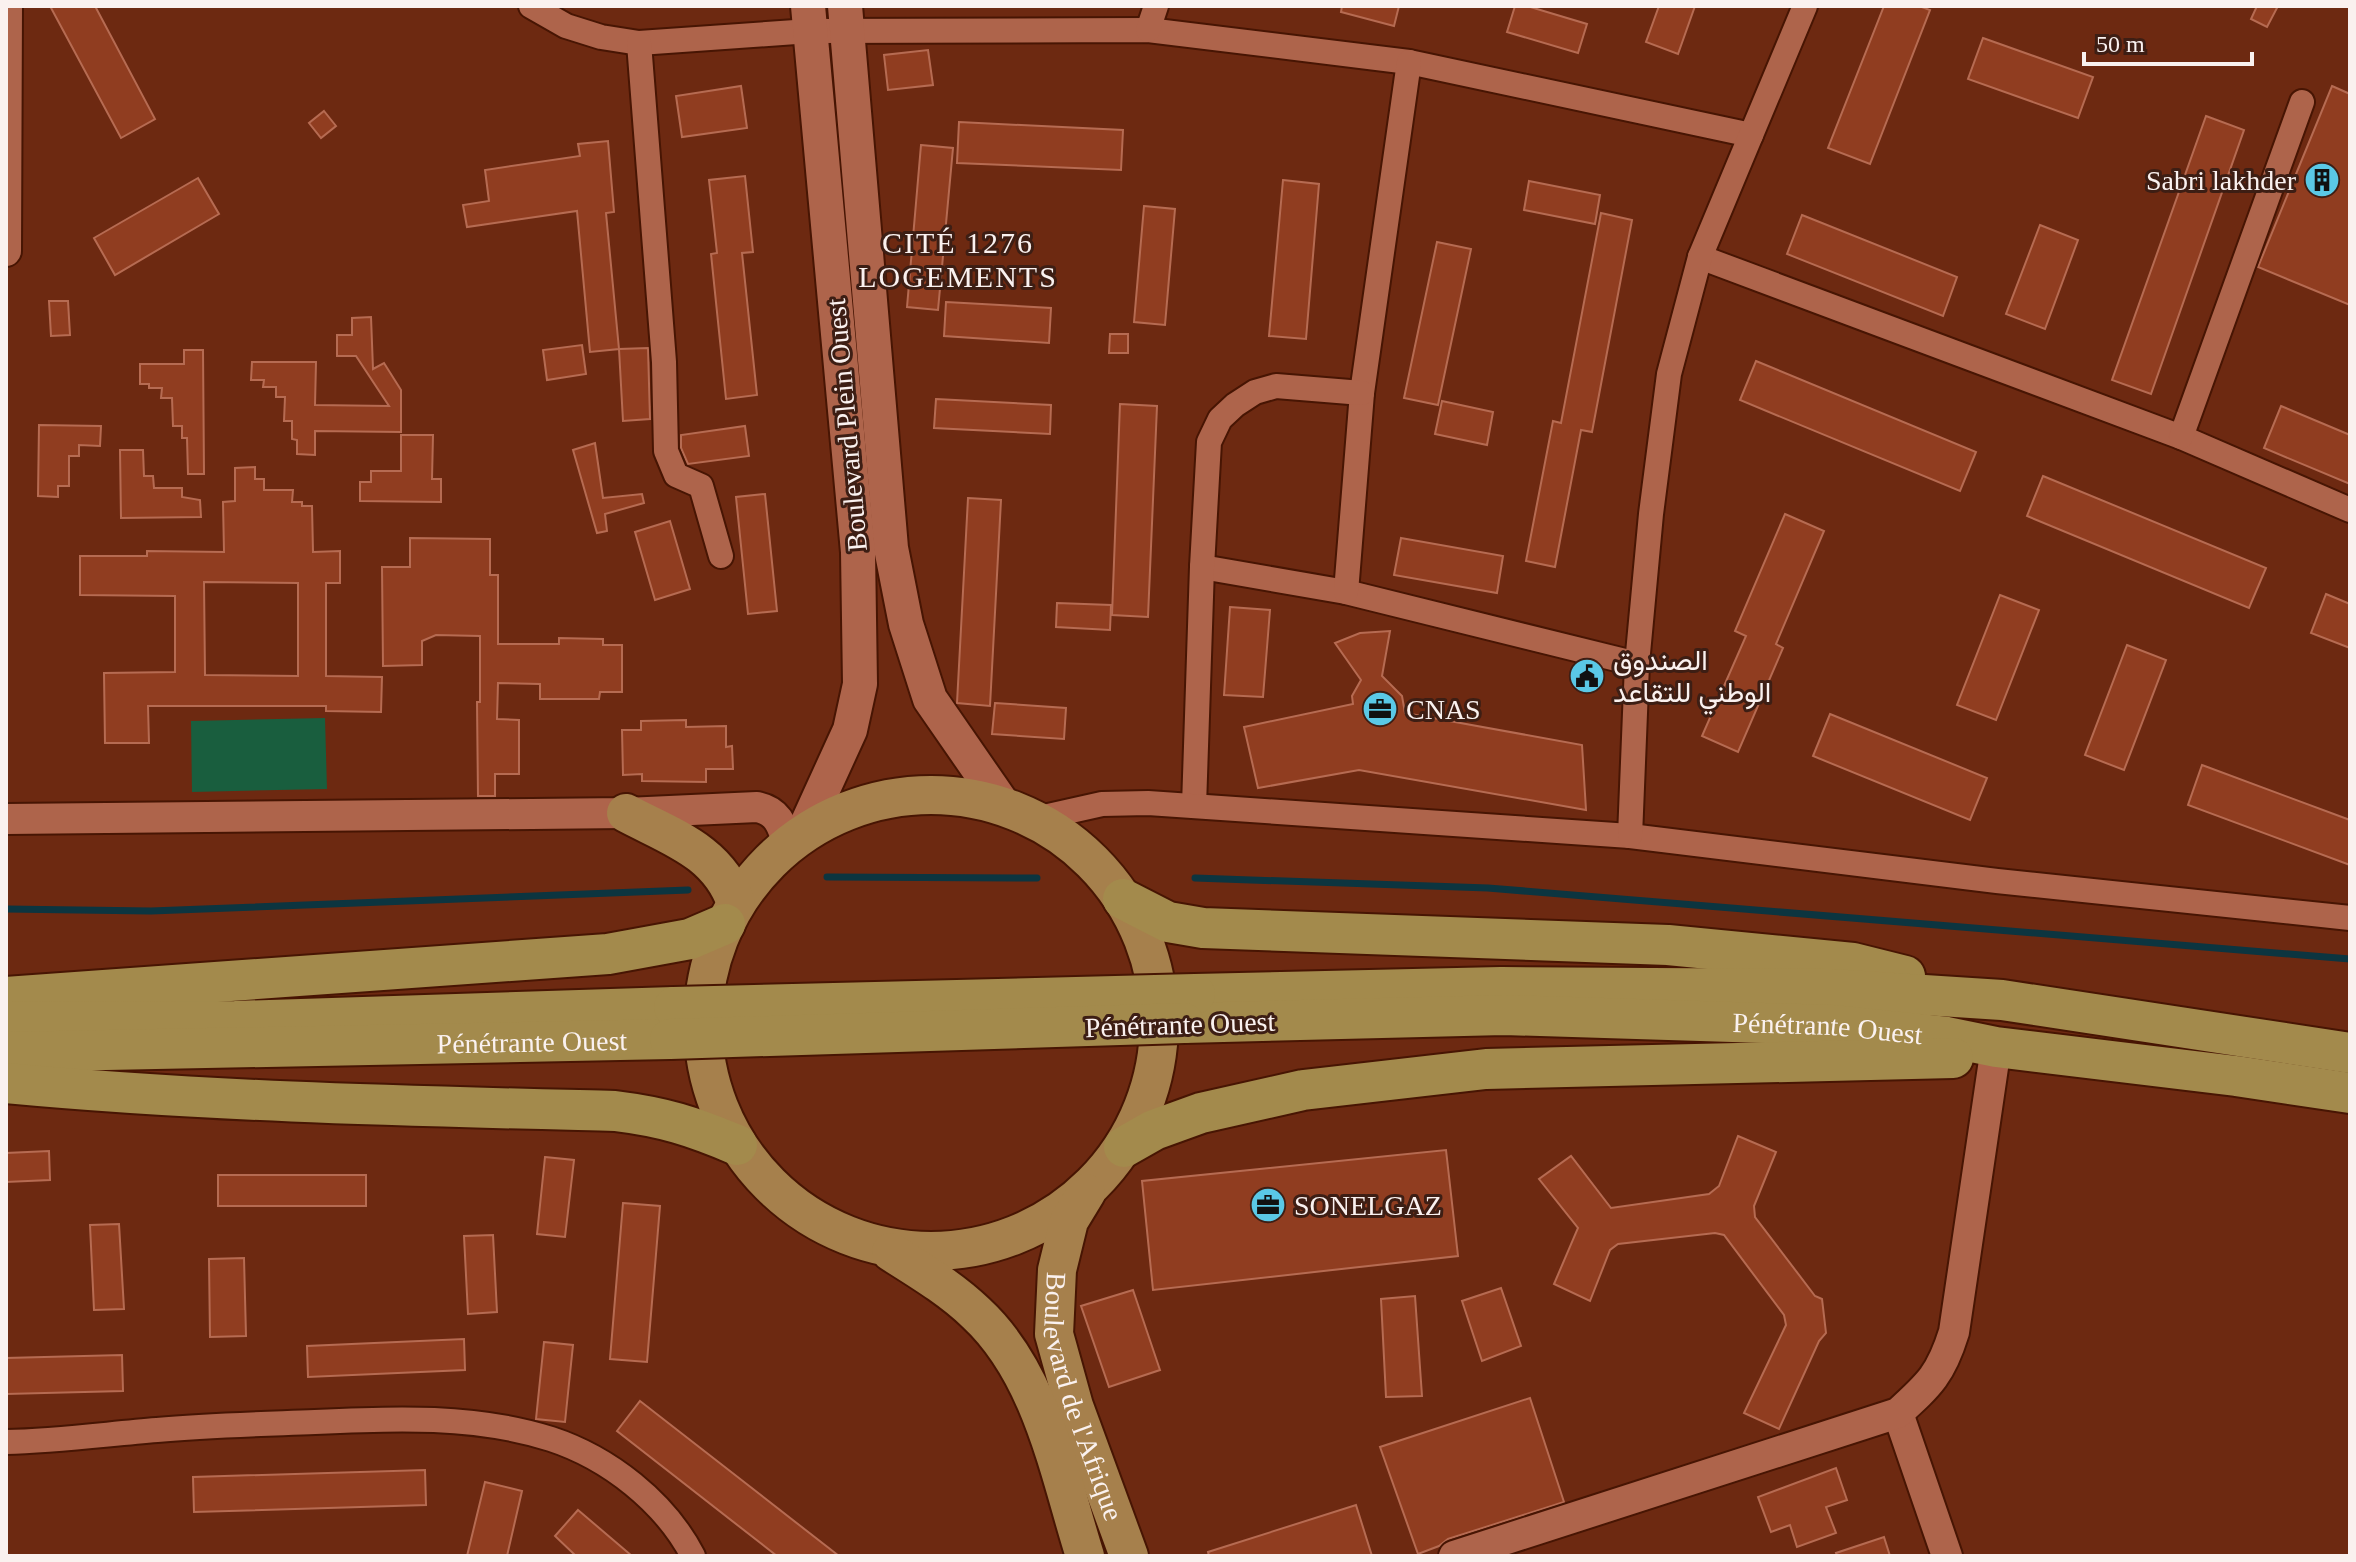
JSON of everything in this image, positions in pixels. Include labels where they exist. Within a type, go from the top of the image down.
[{"type":"highway","points":[[1123,899],[1168,922],[1203,928],[1668,945],[1853,963],[2002,1000]]},
{"type":"highway","points":[[6,997],[608,954],[690,939],[730,913]]},
{"type":"highway","name":"Pénétrante Ouest","points":[[6,1052],[672,1023],[1189,1008],[1501,987],[1831,989],[2002,1000],[2350,1053]]},
{"type":"highway","name":"Pénétrante Ouest","points":[[1189,1008],[1832,1025],[1947,1037],[1996,1047],[2350,1093]]},
{"type":"highway","name":"Pénétrante Ouest","points":[[6,1022],[672,1023]]},
{"type":"highway","points":[[1124,1147],[1154,1130],[1201,1113],[1303,1090],[1486,1069],[1948,1059],[1996,1047]]},
{"type":"highway","points":[[6,1083],[116,1093],[306,1103],[615,1111],[662,1117],[737,1145]]},
{"type":"main road","name":"Boulevard Plein Ouest","points":[[795,839],[850,730],[860,684],[858,552],[809,18]]},
{"type":"main road","name":"Boulevard Plein Ouest","points":[[846,19],[891,548],[906,624],[930,699],[1019,813]]},
{"type":"main road","points":[[953,795],[1019,813],[1075,845],[1093,861],[1123,899],[1146,946],[1158,996],[1158,1049],[1147,1100],[1124,1147],[1107,1171],[1086,1192],[1043,1224],[993,1245],[939,1253],[886,1249],[841,1235],[801,1212],[766,1182],[737,1145],[713,1093],[703,1036],[706,979],[730,913],[751,881],[795,839],[849,809],[900,796],[953,795]]},
{"type":"main road","points":[[626,813],[709,860],[726,879],[730,913]]},
{"type":"main road","name":"Boulevard de l'Afrique","points":[[1086,1192],[1069,1221],[1057,1270],[1054,1334],[1074,1406],[1129,1556]]},
{"type":"main road","name":"Boulevard de l'Afrique","points":[[886,1249],[950,1290],[978,1314],[1004,1343],[1041,1416],[1085,1556]]},
{"type":"street","points":[[6,251],[7,6]]},
{"type":"street","points":[[531,6],[566,26],[601,37],[639,43],[809,18],[1148,30],[1409,62],[1751,135]]},
{"type":"street","points":[[1148,30],[1156,6]]},
{"type":"street","points":[[1630,836],[1637,664],[1651,514],[1669,374],[1700,257],[1805,6]]},
{"type":"street","points":[[639,43],[664,362],[666,451],[676,475],[701,486],[721,556]]},
{"type":"street","points":[[1346,592],[1362,393],[1409,62]]},
{"type":"street","points":[[2181,437],[2302,102]]},
{"type":"street","points":[[1700,257],[2181,437],[2350,510]]},
{"type":"street","points":[[1194,806],[1209,442],[1220,419],[1255,392],[1276,386],[1362,393]]},
{"type":"street","points":[[1202,567],[1346,592],[1637,664]]},
{"type":"street","points":[[1019,813],[1136,803],[1630,836],[1997,881],[2350,918]]},
{"type":"street","points":[[6,819],[765,809],[779,819],[795,839]]},
{"type":"street","points":[[1454,1556],[1898,1413],[1929,1385],[1944,1363],[1954,1332],[1996,1047]]},
{"type":"street","points":[[1898,1413],[1947,1556]]},
{"type":"street","points":[[6,1442],[62,1441],[158,1430],[353,1420],[430,1420],[499,1427],[552,1439],[601,1461],[645,1494],[685,1541],[693,1556]]},
{"type":"green space","points":[[325,718],[327,789],[192,792],[191,721]]},
{"type":"building","points":[[50,6],[95,6],[155,119],[121,138]]},
{"type":"building","points":[[1342,6],[1399,6],[1394,26],[1341,12]]},
{"type":"building","points":[[1515,6],[1527,6],[1587,24],[1578,53],[1507,32]]},
{"type":"building","points":[[1659,6],[1695,6],[1678,54],[1646,42]]},
{"type":"building","points":[[1884,6],[1919,6],[1930,10],[1870,164],[1828,148]]},
{"type":"building","points":[[2257,6],[2278,6],[2267,27],[2251,19]]},
{"type":"building","points":[[1983,38],[2093,77],[2078,118],[1968,79]]},
{"type":"building","points":[[928,50],[933,85],[888,90],[884,55]]},
{"type":"building","points":[[741,86],[747,128],[682,137],[676,96]]},
{"type":"building","name":"Sabri lakhder","points":[[2332,86],[2350,94],[2350,305],[2258,267]]},
{"type":"building","points":[[324,111],[336,126],[321,138],[309,123]]},
{"type":"building","points":[[2206,116],[2244,130],[2151,394],[2112,380]]},
{"type":"building","points":[[959,122],[1123,130],[1121,170],[957,163]]},
{"type":"building","points":[[608,141],[614,212],[606,213],[619,349],[590,352],[577,211],[467,227],[463,205],[489,201],[485,170],[580,156],[578,144]]},
{"type":"building","points":[[921,145],[953,148],[938,310],[907,307]]},
{"type":"building","points":[[745,176],[753,252],[742,253],[757,395],[726,399],[711,254],[717,253],[709,180]]},
{"type":"building","points":[[198,178],[219,214],[115,275],[94,238]]},
{"type":"building","points":[[1283,180],[1319,184],[1306,339],[1269,336]]},
{"type":"building","points":[[1529,181],[1600,195],[1595,224],[1524,210]]},
{"type":"building","points":[[1144,206],[1175,209],[1165,325],[1134,322]]},
{"type":"building","points":[[1601,213],[1632,220],[1592,432],[1581,430],[1555,567],[1526,561],[1553,421],[1561,423]]},
{"type":"building","points":[[1802,215],[1957,277],[1943,316],[1787,254]]},
{"type":"building","points":[[2040,225],[2078,240],[2045,329],[2006,314]]},
{"type":"building","points":[[1437,242],[1471,249],[1438,405],[1404,398]]},
{"type":"building","points":[[49,301],[68,301],[70,335],[51,336]]},
{"type":"building","points":[[946,302],[1051,308],[1049,343],[944,336]]},
{"type":"building","points":[[371,317],[373,369],[384,363],[401,390],[401,432],[315,431],[315,455],[297,454],[297,440],[292,439],[292,421],[284,421],[285,397],[276,397],[276,387],[263,387],[264,380],[251,380],[252,362],[316,362],[315,405],[389,406],[356,356],[337,356],[337,335],[352,335],[352,318]]},
{"type":"building","points":[[1110,334],[1128,334],[1128,353],[1109,353]]},
{"type":"building","points":[[582,345],[586,374],[547,380],[543,350]]},
{"type":"building","points":[[648,348],[650,419],[623,421],[619,349]]},
{"type":"building","points":[[184,350],[203,350],[204,474],[188,474],[187,438],[182,438],[182,426],[173,426],[172,398],[161,398],[162,388],[140,384],[140,364],[184,364]]},
{"type":"building","points":[[1756,361],[1976,452],[1960,491],[1740,400]]},
{"type":"building","points":[[936,399],[1051,405],[1050,434],[934,428]]},
{"type":"building","points":[[1442,401],[1493,412],[1487,445],[1435,434]]},
{"type":"building","points":[[1120,404],[1157,406],[1148,617],[1112,615]]},
{"type":"building","points":[[2281,406],[2350,435],[2350,484],[2264,448]]},
{"type":"building","points":[[39,425],[101,426],[100,446],[79,445],[79,456],[69,456],[69,486],[58,486],[58,497],[38,496]]},
{"type":"building","points":[[745,426],[749,456],[688,464],[681,448],[681,435]]},
{"type":"building","points":[[401,435],[433,435],[432,479],[441,479],[441,502],[360,501],[360,482],[371,482],[371,471],[401,471]]},
{"type":"building","points":[[595,443],[603,498],[642,494],[644,503],[605,514],[607,531],[597,533],[573,450]]},
{"type":"building","points":[[120,450],[143,450],[144,476],[153,476],[154,488],[182,488],[182,497],[200,500],[201,517],[121,518]]},
{"type":"building","points":[[255,467],[255,479],[264,479],[264,490],[293,490],[292,502],[312,506],[313,552],[340,551],[340,583],[326,583],[326,676],[382,677],[381,712],[326,711],[326,706],[148,706],[149,743],[105,743],[104,673],[175,672],[175,596],[80,595],[80,556],[147,556],[147,551],[224,552],[223,502],[235,501],[235,468]],"holes":[[[204,582],[298,583],[298,676],[205,675]]]},
{"type":"building","points":[[2043,476],[2266,568],[2249,608],[2027,516]]},
{"type":"building","points":[[765,494],[777,611],[748,614],[736,497]]},
{"type":"building","points":[[968,498],[1001,500],[990,706],[957,703]]},
{"type":"building","points":[[1785,514],[1824,531],[1776,644],[1783,648],[1738,752],[1702,736],[1746,636],[1735,631]]},
{"type":"building","points":[[670,521],[690,589],[655,600],[635,532]]},
{"type":"building","points":[[410,538],[490,539],[490,575],[498,575],[498,644],[559,644],[559,638],[603,639],[603,645],[622,645],[622,692],[600,692],[599,699],[540,699],[540,684],[498,683],[497,719],[519,720],[519,774],[495,774],[495,796],[478,796],[480,636],[436,635],[422,641],[422,665],[383,666],[382,567],[410,567]]},
{"type":"building","points":[[1401,538],[1503,556],[1497,593],[1394,575]]},
{"type":"building","points":[[2326,594],[2350,604],[2350,648],[2311,633]]},
{"type":"building","points":[[2000,595],[2039,610],[1996,720],[1957,705]]},
{"type":"building","points":[[1057,603],[1111,605],[1110,630],[1056,627]]},
{"type":"building","points":[[1230,607],[1270,610],[1263,697],[1224,695]]},
{"type":"building","points":[[1390,631],[1382,676],[1402,696],[1405,713],[1582,745],[1586,810],[1359,770],[1258,788],[1244,727],[1353,704],[1352,696],[1361,680],[1335,643],[1360,633]]},
{"type":"building","points":[[2127,645],[2166,660],[2124,770],[2085,755]]},
{"type":"building","points":[[995,703],[1066,708],[1064,739],[992,734]]},
{"type":"building","points":[[1830,714],[1987,778],[1970,820],[1813,756]]},
{"type":"building","points":[[686,720],[686,727],[726,726],[726,747],[732,746],[733,769],[706,769],[706,782],[642,781],[642,774],[623,775],[622,730],[641,730],[641,721]]},
{"type":"building","points":[[2202,765],[2350,820],[2350,865],[2188,805]]},
{"type":"building","points":[[1738,1136],[1776,1152],[1754,1206],[1755,1217],[1815,1296],[1822,1299],[1826,1333],[1819,1341],[1779,1429],[1744,1413],[1786,1325],[1784,1315],[1724,1235],[1715,1233],[1618,1244],[1610,1250],[1590,1301],[1554,1284],[1578,1228],[1539,1179],[1571,1156],[1611,1208],[1709,1194],[1719,1186]]},
{"type":"building","points":[[1446,1150],[1458,1256],[1153,1290],[1142,1181]]},
{"type":"building","points":[[49,1151],[50,1180],[6,1182],[6,1153]]},
{"type":"building","points":[[545,1157],[574,1160],[565,1237],[537,1234]]},
{"type":"building","points":[[218,1175],[366,1175],[366,1206],[218,1206]]},
{"type":"building","points":[[623,1203],[660,1206],[647,1362],[610,1359]]},
{"type":"building","points":[[119,1224],[124,1309],[94,1310],[90,1225]]},
{"type":"building","points":[[493,1235],[497,1312],[468,1314],[464,1236]]},
{"type":"building","points":[[244,1258],[246,1336],[210,1337],[209,1259]]},
{"type":"building","points":[[1501,1288],[1521,1346],[1482,1361],[1462,1301]]},
{"type":"building","points":[[1133,1290],[1160,1370],[1109,1387],[1081,1306]]},
{"type":"building","points":[[1415,1296],[1422,1396],[1386,1397],[1381,1299]]},
{"type":"building","points":[[464,1339],[465,1370],[308,1377],[307,1346]]},
{"type":"building","points":[[544,1342],[573,1345],[565,1422],[536,1419]]},
{"type":"building","points":[[122,1355],[123,1391],[6,1394],[6,1358]]},
{"type":"building","points":[[1530,1398],[1564,1502],[1448,1539],[1418,1554],[1380,1447]]},
{"type":"building","points":[[640,1401],[839,1556],[777,1556],[617,1431]]},
{"type":"building","points":[[1836,1468],[1847,1500],[1826,1507],[1836,1533],[1797,1547],[1790,1525],[1771,1532],[1758,1497]]},
{"type":"building","points":[[425,1470],[426,1505],[194,1512],[193,1477]]},
{"type":"building","points":[[485,1482],[522,1491],[507,1556],[467,1556]]},
{"type":"building","points":[[1356,1505],[1372,1556],[1209,1556],[1208,1552]]},
{"type":"building","points":[[578,1510],[632,1556],[576,1556],[555,1536]]},
{"type":"building","points":[[1884,1537],[1890,1556],[1837,1556],[1836,1553]]},
{"type":"waterway","points":[[827,877],[1037,878]]},
{"type":"waterway","points":[[1195,878],[1488,888],[2350,959]]},
{"type":"waterway","points":[[6,909],[151,911],[688,890]]},
{"type":"place","name":"Sabri lakhder","points":[[2322,180]]},
{"type":"place","name":"الصندوق الوطني للتقاعد","points":[[1587,676]]},
{"type":"place","name":"CNAS","points":[[1380,709]]},
{"type":"place","name":"SONELGAZ","points":[[1268,1205]]},
{"type":"district","name":"CITÉ 1276 LOGEMENTS","points":[[958,260]]}]
